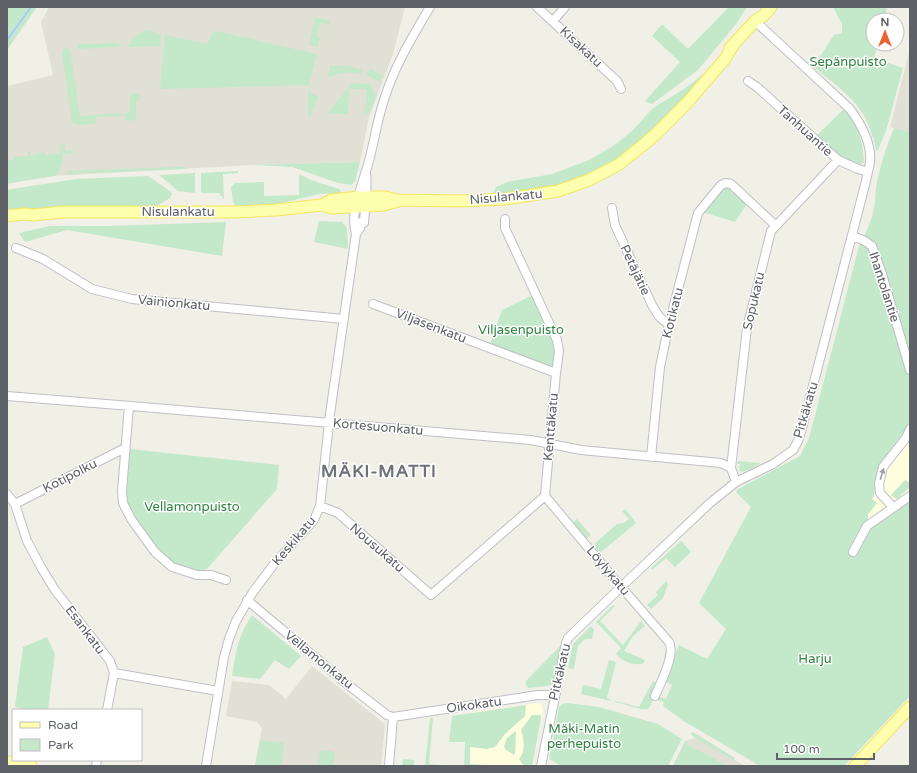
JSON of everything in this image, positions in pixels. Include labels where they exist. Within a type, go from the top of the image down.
[{"type":"main road","name":"Nisulankatu","points":[[7,216],[62,212],[234,212],[276,210],[322,205],[331,200],[361,202],[384,197],[398,200],[459,201],[506,199],[558,190],[589,180],[618,164],[642,146],[686,104],[713,71],[721,56],[734,44],[754,21],[758,11],[762,7]]},
{"type":"main road","name":"Nisulankatu","points":[[754,21],[764,16],[771,7]]},
{"type":"main road","name":"Nisulankatu","points":[[7,223],[26,220],[34,215]]},
{"type":"main road","points":[[855,766],[910,707]]},
{"type":"main road","points":[[865,766],[910,717]]},
{"type":"main road","points":[[7,762],[32,766]]},
{"type":"street","points":[[361,202],[361,184],[366,171],[385,96],[405,50],[430,7]]},
{"type":"street","name":"Kisakatu","points":[[537,7],[617,81],[621,89]]},
{"type":"street","points":[[553,21],[565,7]]},
{"type":"street","name":"Pitkäkatu","points":[[541,766],[568,638],[710,503],[736,482],[758,472],[784,457],[793,450],[798,442],[852,236],[868,172],[870,156],[866,139],[859,121],[850,109],[754,21]]},
{"type":"street","name":"Tanhuantie","points":[[748,81],[838,160],[868,172]]},
{"type":"street","name":"Sopukatu","points":[[731,468],[747,328],[771,231],[775,225],[838,160]]},
{"type":"street","name":"Kotikatu","points":[[650,456],[660,367],[698,213],[721,185],[726,183],[731,184],[775,225]]},
{"type":"street","name":"Keskikatu","points":[[207,765],[218,691],[229,639],[236,621],[247,600],[274,564],[314,520],[320,506],[329,423],[356,234],[360,228],[361,222],[364,223],[361,202]]},
{"type":"street","name":"Petäjätie","points":[[612,208],[615,225],[652,305],[664,322],[670,324]]},
{"type":"street","name":"Kenttäkatu","points":[[504,218],[505,228],[558,340],[559,351],[545,496]]},
{"type":"street","name":"Ihantolantie","points":[[852,236],[863,240],[872,246],[882,274],[910,370]]},
{"type":"street","name":"Vainionkatu","points":[[16,248],[43,259],[92,288],[132,300],[344,319]]},
{"type":"street","name":"Viljasenkatu","points":[[373,304],[556,373]]},
{"type":"street","name":"Kortesuonkatu","points":[[7,396],[531,440],[581,450],[721,463],[731,468]]},
{"type":"street","points":[[129,406],[122,491],[123,503],[131,518],[155,552],[172,567],[197,575],[211,575],[226,580]]},
{"type":"street","points":[[893,507],[880,492],[879,484],[884,467],[906,438],[910,429]]},
{"type":"street","name":"Kotipolku","points":[[15,504],[125,448]]},
{"type":"street","points":[[731,468],[736,482]]},
{"type":"street","name":"Esankatu","points":[[7,494],[15,504],[27,541],[42,569],[55,590],[110,661],[114,673]]},
{"type":"street","name":"Nousukatu","points":[[320,506],[338,513],[431,595],[545,496]]},
{"type":"street","name":"Löylykatu","points":[[545,496],[672,646],[668,664],[655,696]]},
{"type":"street","points":[[853,552],[867,526],[910,496]]},
{"type":"street","name":"Vellamonkatu","points":[[247,600],[347,684],[387,715],[393,717]]},
{"type":"street","points":[[107,709],[114,673],[218,691]]},
{"type":"street","name":"Oikokatu","points":[[393,717],[538,695],[555,695]]},
{"type":"street","points":[[389,766],[393,717]]},
{"type":"shaded area","points":[[49,7],[405,7],[393,54],[369,117],[360,162],[253,165],[54,176],[7,184],[7,86],[53,75],[41,22]]},
{"type":"shaded area","points":[[910,49],[910,132],[890,127]]},
{"type":"shaded area","points":[[903,433],[910,439],[910,501],[868,524],[868,514],[873,509],[872,499],[874,496],[876,480],[884,460]]},
{"type":"shaded area","points":[[312,666],[385,724],[381,766],[255,766],[262,728],[257,722],[226,716],[232,681],[269,685],[286,699]]},
{"type":"shaded area","points":[[538,703],[542,705],[543,712],[532,766],[467,766],[469,713]]},
{"type":"shaded area","points":[[695,738],[745,766],[673,766],[685,741]]},
{"type":"green space","points":[[7,7],[37,7],[7,50]]},
{"type":"green space","points":[[729,7],[747,7],[736,24],[698,70],[652,104],[645,101],[680,62],[652,36],[662,24],[688,49]]},
{"type":"green space","name":"Sepänpuisto","points":[[833,7],[887,7],[886,12],[865,12],[865,52],[876,52],[874,58],[903,68],[886,131],[877,152],[870,128],[858,107],[839,88],[811,65],[821,55],[834,35],[842,33],[842,24]]},
{"type":"green space","points":[[315,17],[330,21],[329,25],[320,23],[317,37],[320,38],[318,47],[309,45]]},
{"type":"green space","points":[[148,30],[161,34],[160,46],[128,47],[136,36]]},
{"type":"green space","points":[[216,31],[317,54],[309,85],[160,89],[165,35],[208,44],[212,33]]},
{"type":"green space","points":[[82,44],[119,44],[121,47],[78,49],[78,46]]},
{"type":"green space","points":[[66,47],[70,50],[80,116],[122,113],[122,116],[96,117],[96,124],[79,125],[72,123],[62,53]]},
{"type":"green space","points":[[330,66],[348,66],[362,70],[361,74],[344,73],[328,77]]},
{"type":"green space","points":[[370,68],[383,76],[379,81],[366,75]]},
{"type":"green space","points":[[706,72],[686,96],[652,131],[615,161],[582,177],[541,191],[493,194],[496,187],[507,182],[552,174],[589,160],[613,146],[632,131],[653,108],[684,89]]},
{"type":"green space","points":[[352,83],[370,84],[376,97],[370,113],[364,113],[366,106],[366,89],[349,89],[348,114],[329,114],[329,112]]},
{"type":"green space","points":[[308,91],[318,97],[311,115],[308,116]]},
{"type":"green space","points":[[130,94],[140,94],[140,101],[136,101],[136,120],[126,121],[125,113],[130,113]]},
{"type":"green space","points":[[845,108],[853,120],[861,140],[864,162],[859,164],[853,164],[846,161],[832,151],[816,136]]},
{"type":"green space","name":"Harju","points":[[894,128],[910,132],[910,439],[903,433],[884,460],[876,480],[874,496],[872,499],[877,503],[868,514],[868,523],[910,501],[910,696],[844,766],[760,766],[682,720],[663,706],[664,702],[657,700],[659,697],[666,699],[672,685],[665,681],[679,645],[707,659],[726,629],[699,603],[751,507],[736,492],[738,489],[800,456],[809,438],[859,246],[872,218],[881,164]]},
{"type":"green space","points":[[63,143],[65,143],[65,151],[73,150],[73,154],[63,154],[61,166],[54,176],[7,184],[7,161],[14,160],[14,157],[28,156],[28,152],[30,152],[31,156],[45,152],[46,155],[61,153],[60,145],[63,145]]},
{"type":"green space","points":[[360,162],[355,182],[351,185],[338,183],[292,167],[255,165]]},
{"type":"green space","points":[[185,167],[187,169],[65,174],[68,171]]},
{"type":"green space","points":[[238,171],[238,173],[223,174],[224,200],[219,193],[201,193],[201,173]]},
{"type":"green space","points":[[195,173],[195,193],[178,191],[159,175]]},
{"type":"green space","points":[[299,174],[341,191],[339,193],[319,194],[274,205],[237,207],[233,202],[231,187],[235,183],[264,182],[264,196],[299,195]]},
{"type":"green space","points":[[148,176],[172,194],[170,198],[155,207],[54,207],[7,213],[7,190],[76,179]]},
{"type":"green space","points":[[727,187],[747,204],[735,222],[702,212],[723,188]]},
{"type":"green space","points":[[319,221],[342,222],[347,228],[348,249],[314,242]]},
{"type":"green space","points":[[226,222],[222,256],[67,230],[25,242],[19,233],[50,226],[109,226]]},
{"type":"green space","name":"Viljasenpuisto","points":[[533,295],[555,341],[556,351],[554,364],[549,368],[490,344],[502,310]]},
{"type":"green space","name":"Vellamonpuisto","points":[[130,449],[279,465],[277,489],[207,569],[198,571],[174,564],[158,549],[134,516],[127,501]]},
{"type":"green space","points":[[738,461],[760,464],[747,470],[739,471],[740,464],[737,464]]},
{"type":"green space","points":[[905,480],[910,483],[909,488],[897,499],[891,495]]},
{"type":"green space","points":[[625,509],[636,523],[600,553],[593,545],[617,524],[624,523],[629,519],[622,511]]},
{"type":"green space","points":[[577,519],[591,535],[584,540],[571,524]]},
{"type":"green space","points":[[681,541],[691,552],[675,567],[666,558],[652,570],[651,568]]},
{"type":"green space","points":[[666,581],[668,584],[663,598],[651,609],[647,605],[658,595],[656,592]]},
{"type":"green space","points":[[613,605],[615,606],[600,621],[623,645],[641,621],[645,626],[633,636],[624,651],[645,660],[644,663],[633,664],[619,657],[616,654],[621,648],[596,622]]},
{"type":"green space","points":[[252,615],[301,656],[289,669],[275,660],[260,679],[232,676],[238,644]]},
{"type":"green space","points":[[591,626],[594,630],[592,639],[585,639],[578,646],[574,669],[568,668],[573,644]]},
{"type":"green space","points":[[47,637],[55,654],[48,709],[24,709],[15,707],[23,647]]},
{"type":"green space","points":[[562,644],[555,685],[527,687],[526,681]]},
{"type":"green space","points":[[609,660],[616,662],[607,698],[611,701],[581,694],[583,685],[601,689]]},
{"type":"green space","points":[[653,681],[658,684],[651,705],[648,709],[641,709],[615,702],[639,707]]},
{"type":"green space","name":"Mäki-Matin perhepuisto","points":[[567,703],[599,707],[658,724],[682,739],[668,766],[562,766],[549,759],[559,707],[562,704]]},
{"type":"green space","points":[[526,705],[525,716],[505,734],[495,747],[487,749],[470,747],[470,764],[503,766],[464,766],[465,742],[449,742],[452,716]]},
{"type":"green space","points":[[532,715],[541,715],[541,719],[532,766],[524,766],[519,759],[524,749],[524,741],[521,730]]},
{"type":"green space","points":[[430,718],[433,718],[429,764],[442,766],[425,766]]},
{"type":"green space","points":[[516,731],[514,755],[505,749],[504,746],[507,738]]},
{"type":"green space","points":[[693,732],[735,758],[734,760],[695,738],[691,734]]},
{"type":"green space","points":[[260,740],[284,743],[281,766],[255,766]]},
{"type":"green space","points":[[685,741],[688,743],[687,745],[727,766],[673,766]]},
{"type":"green space","points":[[322,750],[334,752],[333,766],[318,766],[320,752]]},
{"type":"green space","points":[[403,759],[414,760],[414,765],[425,766],[402,766]]},
{"type":"waterway","points":[[7,40],[31,7]]},
{"type":"district","name":"MÄKI-MATTI","points":[[379,471]]}]
